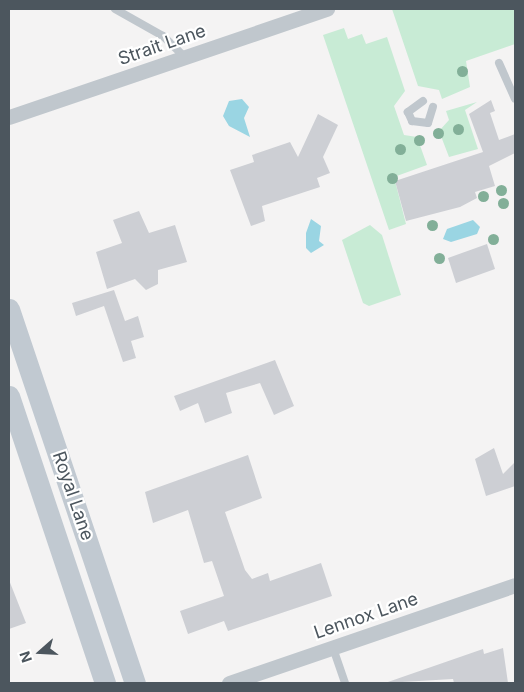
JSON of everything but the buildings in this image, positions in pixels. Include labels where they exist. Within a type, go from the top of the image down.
[{"type":"main road","name":"Royal Lane","points":[[9,309],[136,683]]},
{"type":"main road","name":"Royal Lane","points":[[9,396],[105,683]]},
{"type":"main road","points":[[33,467],[60,458]]},
{"type":"street","name":"Strait Lane","points":[[9,117],[327,9]]},
{"type":"street","name":"Lennox Lane","points":[[230,683],[515,585]]},
{"type":"lane","points":[[115,9],[164,36],[185,57]]},
{"type":"lane","points":[[499,63],[515,99]]},
{"type":"lane","points":[[423,101],[413,105],[408,112],[412,121],[428,123],[433,107]]},
{"type":"lane","points":[[333,648],[345,683]]},
{"type":"green space","points":[[392,9],[515,9],[515,44],[466,61],[470,87],[442,99],[439,90],[418,86]]},
{"type":"green space","points":[[344,28],[348,39],[362,34],[366,44],[387,37],[405,91],[394,106],[404,135],[417,137],[427,165],[394,177],[406,224],[389,230],[323,35]]},
{"type":"green space","points":[[477,102],[465,110],[478,149],[449,157],[439,131],[449,120],[446,111]]},
{"type":"green space","points":[[370,225],[382,235],[401,295],[369,306],[363,303],[342,240]]},
{"type":"water","points":[[242,99],[249,107],[244,118],[250,137],[229,126],[223,116],[229,101]]},
{"type":"water","points":[[311,219],[321,226],[319,241],[324,245],[311,253],[306,248],[306,233]]},
{"type":"water","points":[[473,220],[480,227],[477,234],[451,242],[443,239],[447,229]]}]
